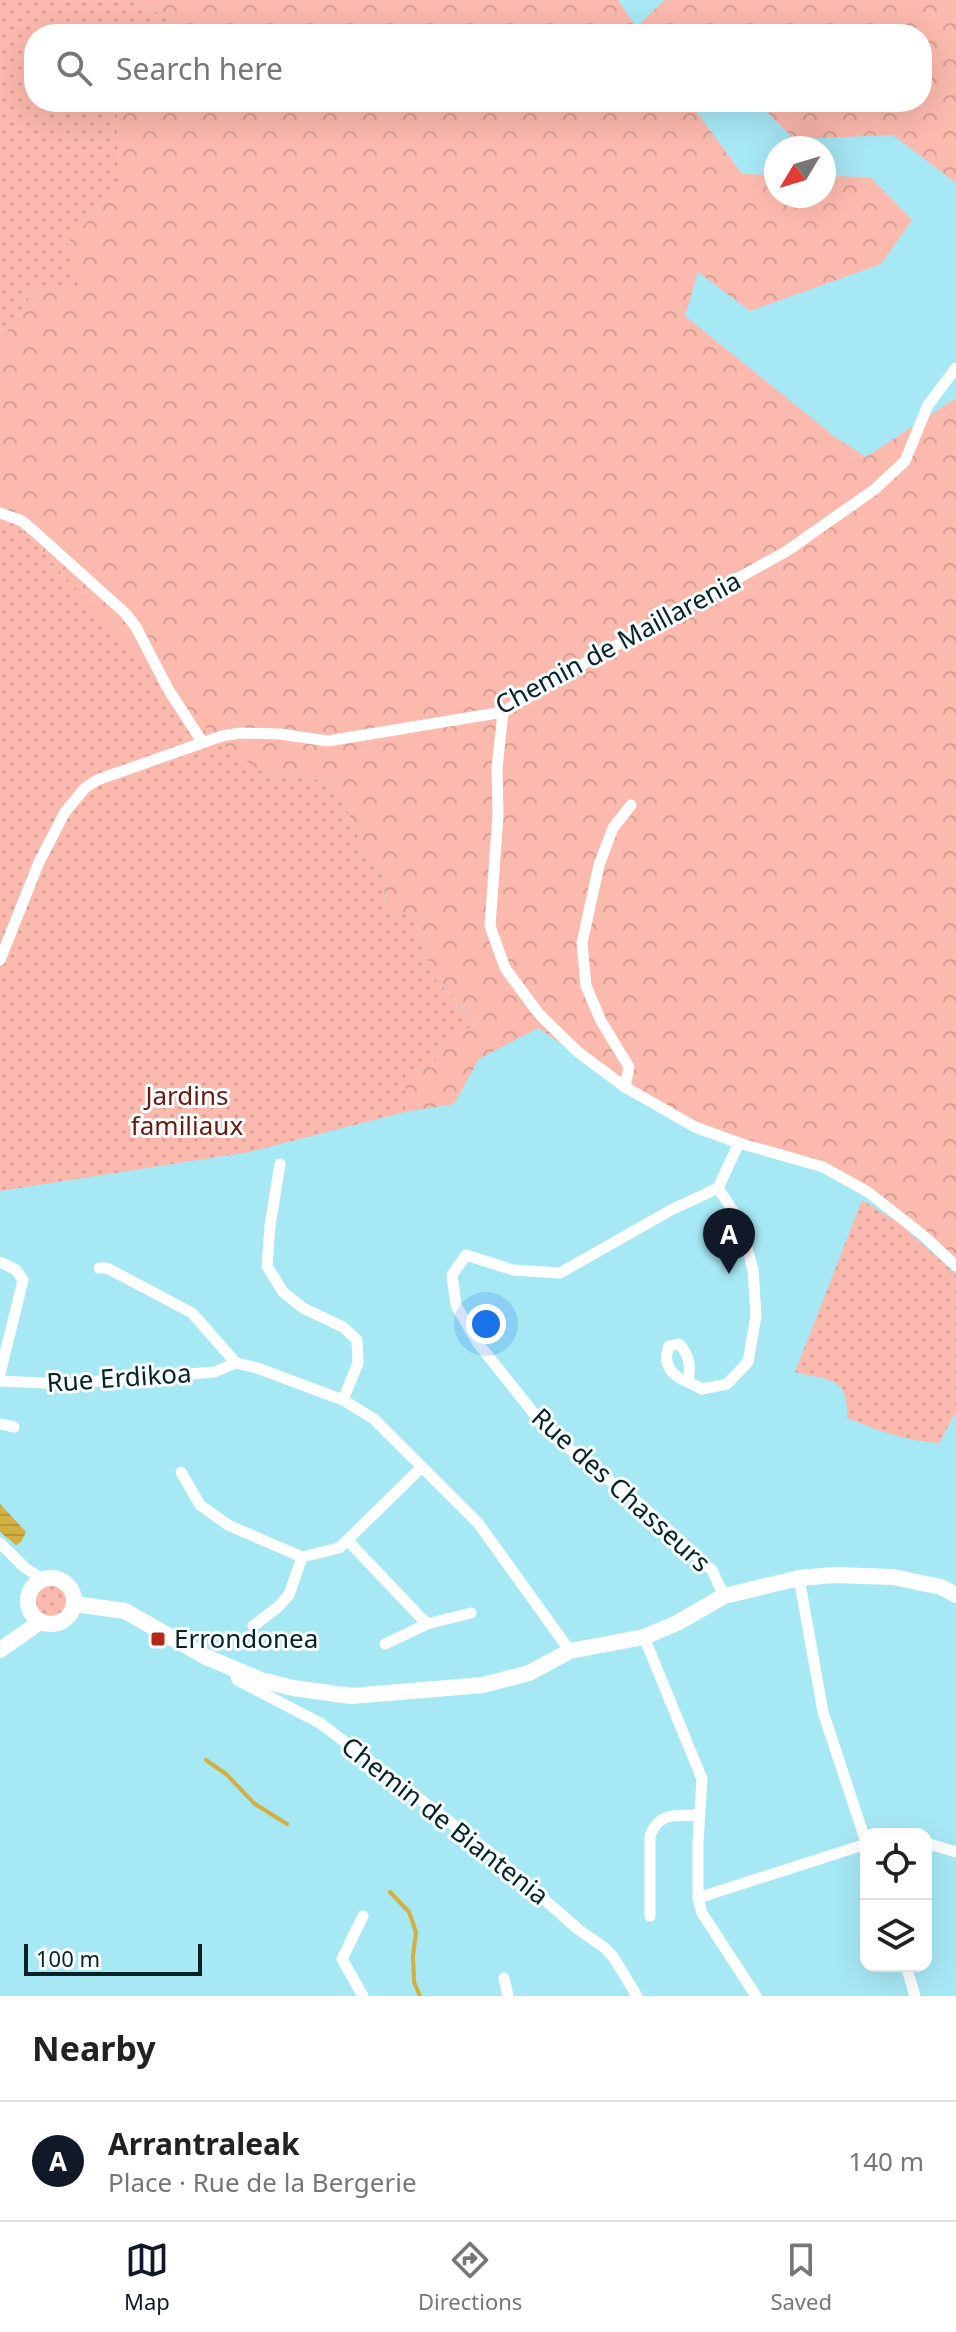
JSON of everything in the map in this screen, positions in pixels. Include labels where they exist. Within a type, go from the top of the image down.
[{"type":"main road","points":[[75,1604],[125,1611],[206,1657],[261,1680],[351,1696],[483,1685],[529,1673],[570,1651],[644,1637],[677,1623],[724,1596],[799,1578],[834,1575],[893,1577],[941,1587],[956,1595]]},
{"type":"main road","points":[[54,1578],[66,1582],[73,1592],[75,1604],[64,1621],[52,1625],[40,1622],[28,1606],[33,1585],[42,1579],[54,1578]]},
{"type":"main road","points":[[0,1650],[40,1622]]},
{"type":"street","name":"Chemin de Maillarenia","points":[[0,960],[39,862],[74,799],[97,780],[240,733],[280,734],[328,741],[503,712],[593,658],[787,551],[875,489],[905,461],[928,405],[956,368]]},
{"type":"street","points":[[0,513],[22,521],[125,613],[203,743]]},
{"type":"street","points":[[503,712],[497,768],[498,815],[490,926],[505,968],[539,1014],[578,1052],[625,1087],[695,1127],[823,1167],[846,1179],[868,1192],[924,1236],[956,1266]]},
{"type":"street","points":[[625,1087],[629,1067],[601,1021],[586,986],[582,943],[599,865],[613,828],[631,805]]},
{"type":"street","points":[[688,1382],[702,1389],[727,1384],[748,1362],[756,1316],[753,1269],[739,1220],[718,1188],[739,1143]]},
{"type":"street","points":[[280,1164],[267,1266],[283,1292],[303,1308],[343,1327],[357,1340],[358,1363],[343,1400]]},
{"type":"street","name":"Rue des Chasseurs","points":[[718,1188],[671,1210],[560,1273],[513,1270],[466,1255],[452,1275],[456,1305],[477,1342],[540,1421],[575,1454],[639,1503],[712,1570],[724,1596]]},
{"type":"street","points":[[0,1262],[16,1270],[23,1280],[0,1374]]},
{"type":"street","points":[[99,1268],[107,1268],[192,1313],[236,1363],[343,1400],[374,1419],[478,1523],[570,1651]]},
{"type":"street","name":"Rue Erdikoa","points":[[0,1381],[64,1384],[214,1372],[236,1363]]},
{"type":"street","points":[[0,1424],[14,1427]]},
{"type":"street","points":[[181,1472],[200,1505],[219,1519],[302,1557],[339,1548],[421,1468]]},
{"type":"street","points":[[348,1541],[427,1624]]},
{"type":"street","points":[[0,1543],[24,1567],[42,1579]]},
{"type":"street","points":[[253,1626],[289,1595],[302,1557]]},
{"type":"street","points":[[799,1578],[823,1712],[861,1828]]},
{"type":"street","points":[[385,1644],[427,1624],[471,1613]]},
{"type":"street","points":[[644,1637],[702,1779],[698,1898],[702,1913],[756,1996]]},
{"type":"street","name":"Chemin de Biantenia","points":[[235,1670],[237,1680],[320,1723],[520,1876],[579,1930],[605,1948],[637,1996]]},
{"type":"street","points":[[650,1916],[650,1836],[654,1825],[660,1819],[669,1817],[699,1815]]},
{"type":"street","points":[[698,1898],[860,1845]]},
{"type":"street","points":[[932,1845],[956,1852]]},
{"type":"street","points":[[363,1916],[342,1959],[363,1996]]},
{"type":"street","points":[[908,1972],[915,1996]]},
{"type":"street","points":[[504,1978],[508,1996]]},
{"type":"green space","points":[[0,0],[132,0],[179,24],[24,24],[24,112],[117,112],[118,190],[68,243],[79,286],[39,285],[0,342]]},
{"type":"green space","points":[[132,0],[618,0],[634,24],[179,24]]},
{"type":"green space","points":[[665,0],[956,0],[956,183],[893,135],[791,136],[767,112],[932,112],[932,24],[639,24]]},
{"type":"green space","points":[[117,112],[697,112],[742,174],[764,175],[764,208],[836,208],[836,176],[870,177],[912,220],[881,264],[750,311],[698,272],[685,316],[835,437],[866,457],[956,398],[956,1266],[924,1236],[823,1167],[739,1143],[625,1087],[538,1028],[479,1059],[454,1104],[405,1112],[406,1070],[431,1068],[445,1042],[476,1023],[435,978],[412,914],[385,911],[384,877],[362,847],[349,814],[328,781],[262,772],[221,743],[7,515],[0,512],[0,342],[39,285],[78,286],[67,243],[118,190]]},
{"type":"green space","name":"Jardins familiaux","points":[[0,512],[7,514],[263,772],[328,781],[349,814],[362,847],[384,877],[385,911],[412,914],[435,978],[476,1024],[445,1042],[431,1068],[406,1070],[405,1112],[249,1152],[0,1191]]},
{"type":"green space","points":[[862,1200],[899,1223],[956,1274],[956,1412],[939,1443],[903,1437],[847,1418],[847,1404],[840,1387],[826,1379],[795,1372]]},
{"type":"green space","points":[[51,1578],[60,1579],[67,1585],[73,1592],[73,1610],[67,1617],[60,1623],[51,1624],[42,1623],[35,1617],[29,1610],[28,1601],[29,1592],[35,1585],[42,1579]]},
{"type":"shaded area","points":[[0,1504],[26,1532],[16,1545],[0,1532]]},
{"type":"waterway","points":[[206,1760],[226,1774],[255,1804],[287,1824]]},
{"type":"waterway","points":[[390,1892],[409,1912],[416,1932],[414,1982],[420,1996]]},
{"type":"place","name":"Arrantraleak","points":[[729,1274]]},
{"type":"place","name":"Errondonea","points":[[158,1639]]}]
